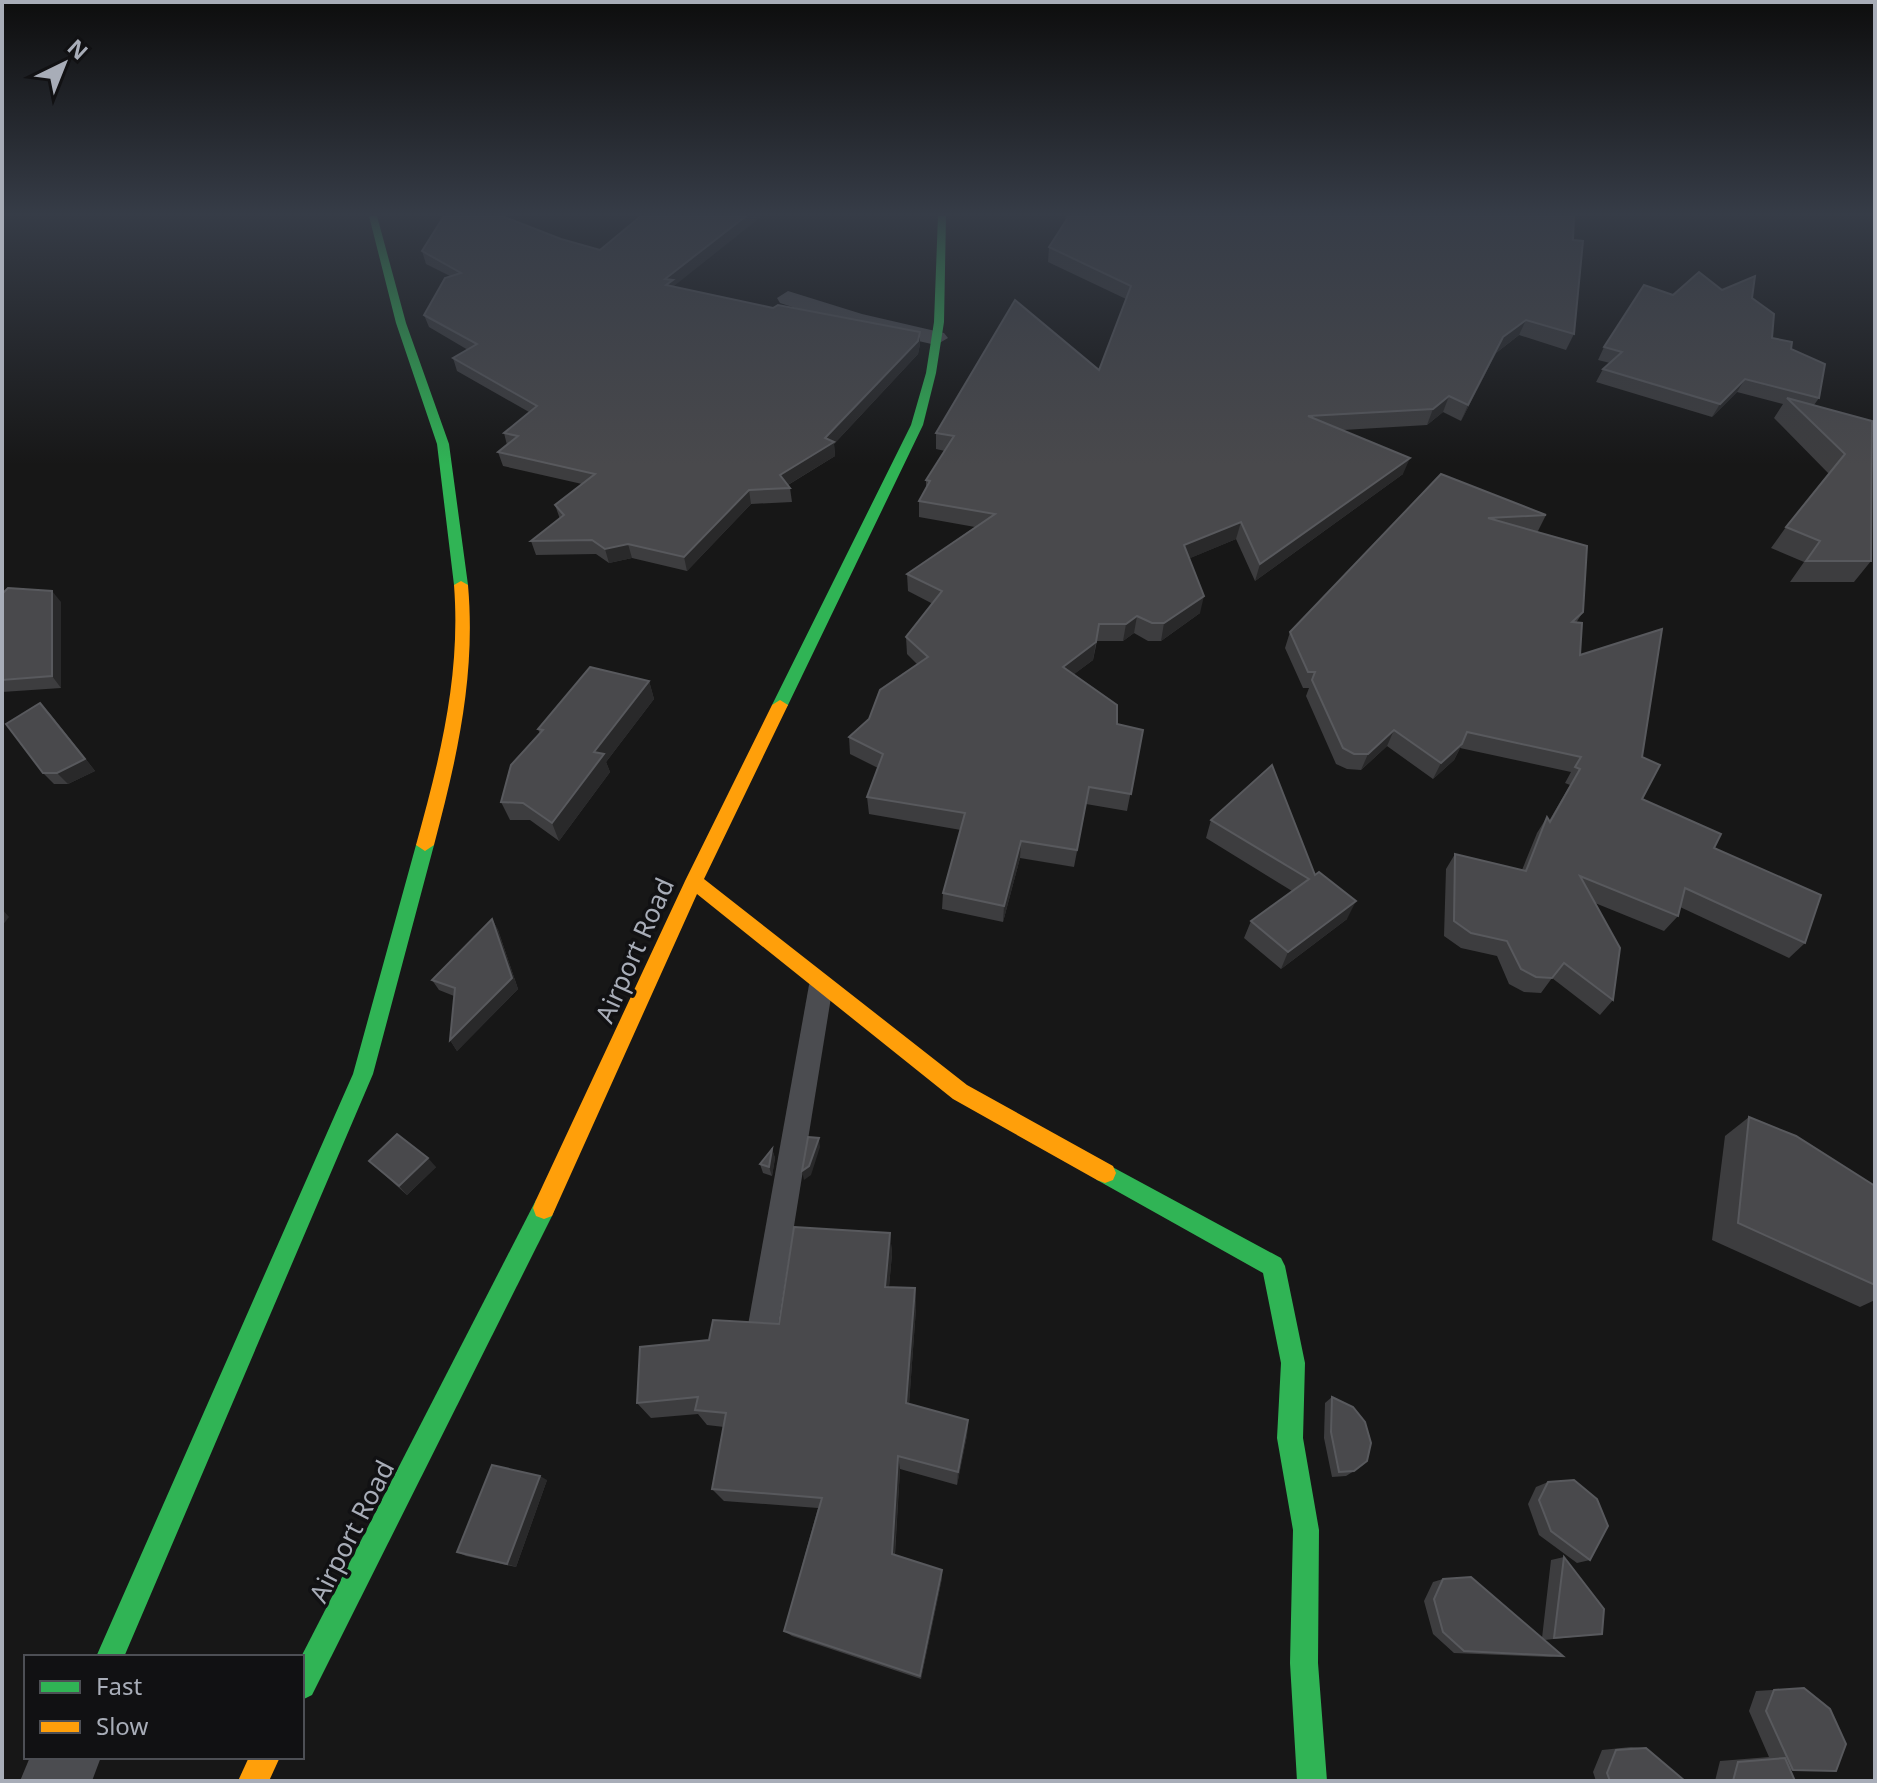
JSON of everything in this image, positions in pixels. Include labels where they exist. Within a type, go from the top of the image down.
[{"type":"street","points":[[111,1655],[363,1074],[459,719],[466,626],[443,444],[401,323],[397,299]]},
{"type":"street","points":[[792,299],[856,320],[936,338]]},
{"type":"street","name":"Airport Road","points":[[304,1681],[565,1167],[694,881],[917,425],[932,380],[942,299]]},
{"type":"street","points":[[694,881],[821,985],[960,1092],[1273,1266],[1293,1363],[1290,1438],[1306,1530],[1304,1663],[1312,1781]]},
{"type":"street","points":[[56,1781],[65,1759]]},
{"type":"street","points":[[253,1781],[264,1759]]},
{"type":"lane","points":[[763,1325],[821,985]]},
{"type":"building","points":[[433,299],[732,299],[920,332],[918,341],[825,438],[834,442],[780,475],[790,488],[749,490],[684,557],[628,544],[605,549],[592,540],[531,541],[564,515],[555,505],[595,474],[498,452],[518,436],[504,433],[537,406],[453,358],[477,344],[424,315]]},
{"type":"building","points":[[1126,299],[1577,299],[1574,334],[1526,320],[1503,337],[1468,405],[1449,396],[1433,409],[1308,416],[1410,458],[1260,564],[1241,522],[1184,545],[1204,596],[1164,623],[1152,623],[1137,616],[1126,624],[1099,624],[1096,642],[1063,667],[1117,705],[1117,724],[1143,730],[1131,794],[1089,787],[1077,850],[1021,841],[1004,906],[943,893],[965,813],[867,797],[883,754],[849,737],[869,719],[880,690],[928,657],[906,637],[942,591],[907,574],[995,514],[919,501],[930,481],[926,480],[954,436],[936,433],[1015,300],[1099,370]]},
{"type":"building","points":[[1635,299],[1754,299],[1774,314],[1772,338],[1792,342],[1791,349],[1825,364],[1819,398],[1745,379],[1720,404],[1603,369],[1622,352],[1604,347]]},
{"type":"building","points":[[1787,398],[1872,421],[1871,561],[1806,561],[1820,541],[1786,527],[1845,454]]},
{"type":"building","points":[[1441,474],[1546,515],[1488,518],[1587,546],[1583,612],[1572,622],[1582,623],[1580,655],[1662,629],[1642,757],[1660,765],[1642,799],[1721,834],[1714,848],[1821,895],[1805,943],[1685,888],[1678,916],[1580,876],[1620,948],[1613,1000],[1564,963],[1552,978],[1536,977],[1521,969],[1507,941],[1471,933],[1454,921],[1455,854],[1526,871],[1547,817],[1550,822],[1580,769],[1575,767],[1581,757],[1467,732],[1462,744],[1441,763],[1394,730],[1368,754],[1354,754],[1343,748],[1312,680],[1315,672],[1308,672],[1290,632]]},
{"type":"building","points":[[8,588],[52,591],[52,676],[2,680],[2,594]]},
{"type":"building","points":[[590,667],[649,681],[594,752],[604,754],[552,823],[523,803],[501,802],[511,765],[543,730],[538,729]]},
{"type":"building","points":[[40,703],[85,759],[57,773],[43,773],[6,724]]},
{"type":"building","points":[[1272,765],[1315,875],[1319,872],[1356,901],[1288,952],[1251,921],[1309,879],[1211,820]]},
{"type":"building","points":[[492,919],[512,978],[450,1040],[455,988],[432,980]]},
{"type":"building","points":[[1749,1117],[1796,1136],[1875,1186],[1875,1285],[1738,1223]]},
{"type":"building","points":[[397,1134],[428,1158],[399,1186],[369,1161]]},
{"type":"building","points":[[808,1137],[819,1138],[809,1166],[802,1171]]},
{"type":"building","points":[[772,1149],[769,1167],[760,1164]]},
{"type":"building","points":[[794,1227],[890,1233],[885,1287],[915,1288],[906,1403],[968,1420],[958,1472],[898,1456],[892,1554],[942,1570],[920,1676],[784,1631],[822,1498],[712,1489],[726,1413],[695,1410],[698,1397],[637,1403],[640,1347],[709,1340],[713,1320],[779,1324]]},
{"type":"building","points":[[1332,1397],[1353,1407],[1365,1422],[1371,1443],[1367,1461],[1354,1471],[1339,1472],[1331,1432]]},
{"type":"building","points":[[492,1465],[540,1476],[507,1564],[457,1552]]},
{"type":"building","points":[[1574,1480],[1597,1499],[1608,1526],[1590,1560],[1551,1531],[1539,1500],[1548,1482]]},
{"type":"building","points":[[1564,1557],[1604,1609],[1602,1634],[1554,1638]]},
{"type":"building","points":[[1471,1577],[1563,1656],[1464,1651],[1443,1632],[1434,1599],[1443,1579]]},
{"type":"building","points":[[1804,1688],[1830,1709],[1846,1744],[1836,1771],[1793,1770],[1766,1711],[1774,1690]]},
{"type":"building","points":[[1646,1748],[1685,1781],[1610,1781],[1607,1773],[1616,1750]]},
{"type":"building","points":[[1785,1758],[1795,1781],[1733,1781],[1738,1762]]},
{"type":"traffic: fast","points":[[395,299],[443,444],[461,585]]},
{"type":"traffic: fast","points":[[780,705],[917,425],[936,348],[940,299]]},
{"type":"traffic: fast","points":[[111,1655],[363,1074],[425,845]]},
{"type":"traffic: fast","points":[[1105,1173],[1273,1266],[1293,1363],[1290,1438],[1306,1530],[1304,1663],[1312,1781]]},
{"type":"traffic: fast","points":[[304,1681],[544,1208]]},
{"type":"traffic: slow","points":[[425,845],[450,748],[461,685],[464,653],[461,585]]},
{"type":"traffic: slow","points":[[544,1208],[694,881],[780,705]]},
{"type":"traffic: slow","points":[[694,881],[960,1092],[1105,1173]]},
{"type":"traffic: slow","points":[[253,1781],[264,1759]]}]
